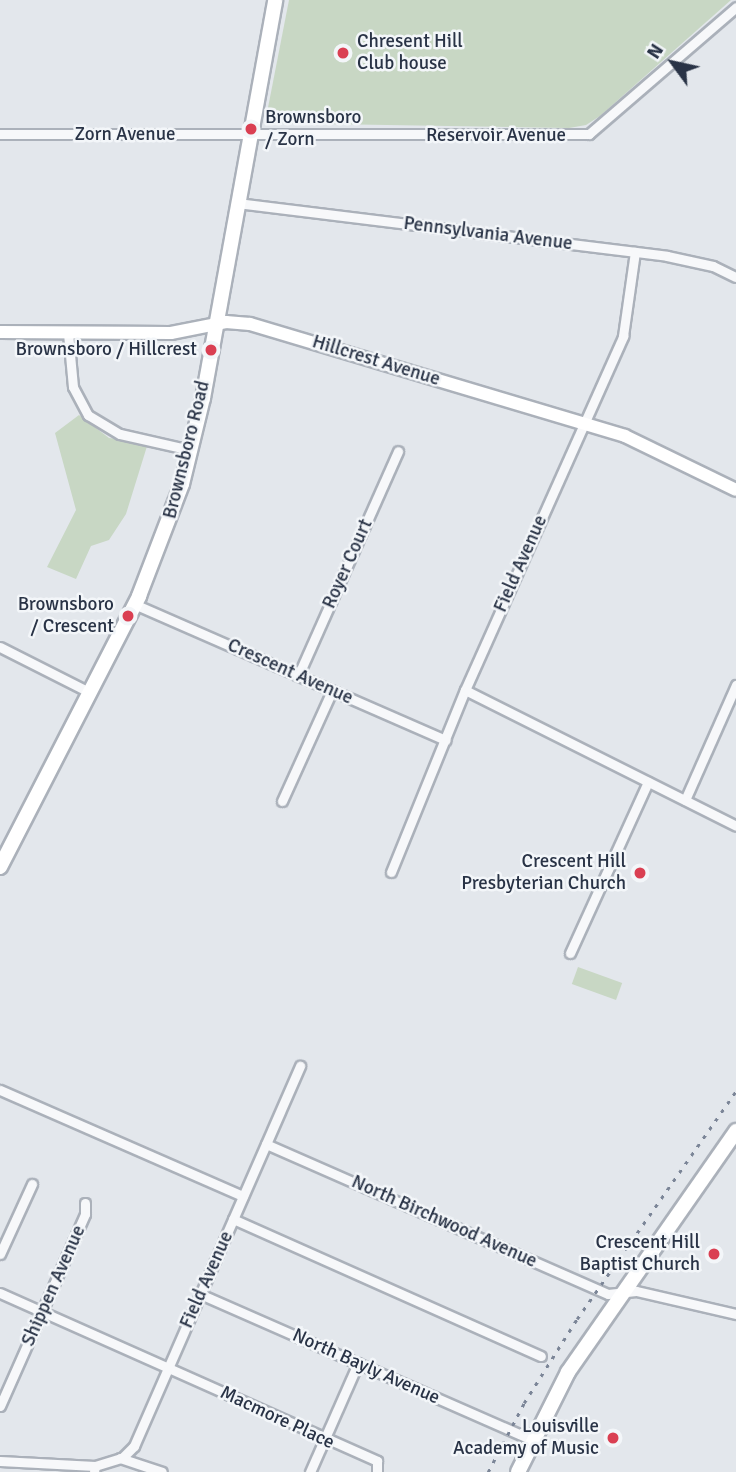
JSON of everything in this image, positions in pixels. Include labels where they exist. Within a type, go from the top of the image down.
[{"type":"main road","name":"Brownsboro Road","points":[[0,867],[87,691],[134,604],[172,516],[191,450],[275,0]]},
{"type":"main road","name":"Hillcrest Avenue","points":[[0,332],[171,334],[215,325],[250,324],[656,448],[736,490]]},
{"type":"main road","points":[[518,1472],[568,1372],[736,1131]]},
{"type":"street","name":"Reservoir Avenue","points":[[250,135],[589,134],[736,7]]},
{"type":"street","name":"Zorn Avenue","points":[[0,134],[250,135]]},
{"type":"street","name":"Pennsylvania Avenue","points":[[237,202],[693,260],[736,277]]},
{"type":"street","name":"Field Avenue","points":[[391,873],[465,690],[623,336],[635,252]]},
{"type":"street","points":[[68,333],[73,387],[88,415],[120,434],[191,450]]},
{"type":"street","name":"Royer Court","points":[[298,676],[398,451]]},
{"type":"street","name":"Crescent Avenue","points":[[134,604],[446,740]]},
{"type":"street","points":[[0,647],[87,691]]},
{"type":"street","points":[[685,800],[736,685]]},
{"type":"street","points":[[465,690],[736,826]]},
{"type":"street","points":[[282,801],[332,691]]},
{"type":"street","points":[[570,953],[648,782]]},
{"type":"street","name":"Field Avenue","points":[[120,1458],[134,1446],[300,1066]]},
{"type":"street","points":[[0,1090],[243,1196]]},
{"type":"street","name":"North Birchwood Avenue","points":[[267,1143],[608,1294],[636,1291],[736,1314]]},
{"type":"street","points":[[0,1254],[32,1184]]},
{"type":"street","name":"Shippen Avenue","points":[[0,1406],[85,1214],[85,1203]]},
{"type":"street","points":[[233,1219],[541,1356]]},
{"type":"street","points":[[0,1293],[169,1367]]},
{"type":"street","name":"North Bayly Avenue","points":[[200,1294],[532,1440]]},
{"type":"street","points":[[310,1472],[358,1363]]},
{"type":"street","name":"Macmore Place","points":[[169,1367],[324,1440],[377,1461],[377,1472]]},
{"type":"street","points":[[0,1461],[94,1469],[120,1458],[162,1472]]},
{"type":"green space","points":[[289,0],[731,0],[600,116],[586,125],[569,128],[265,123]]},
{"type":"green space","points":[[79,415],[109,438],[148,443],[126,514],[109,540],[91,546],[76,579],[47,567],[76,510],[55,433]]},
{"type":"green space","points":[[578,967],[622,983],[616,1000],[572,984]]},
{"type":"railway","points":[[488,1472],[524,1403],[577,1319],[736,1091]]},
{"type":"place","name":"Chresent Hill Club house","points":[[343,53]]},
{"type":"place","name":"Brownsboro / Zorn","points":[[251,129]]},
{"type":"place","name":"Brownsboro / Hillcrest","points":[[211,350]]},
{"type":"place","name":"Brownsboro / Crescent","points":[[128,616]]},
{"type":"place","name":"Crescent Hill Presbyterian Church","points":[[640,873]]},
{"type":"place","name":"Crescent Hill Baptist Church","points":[[714,1254]]},
{"type":"place","name":"Louisville Academy of Music","points":[[613,1438]]}]
